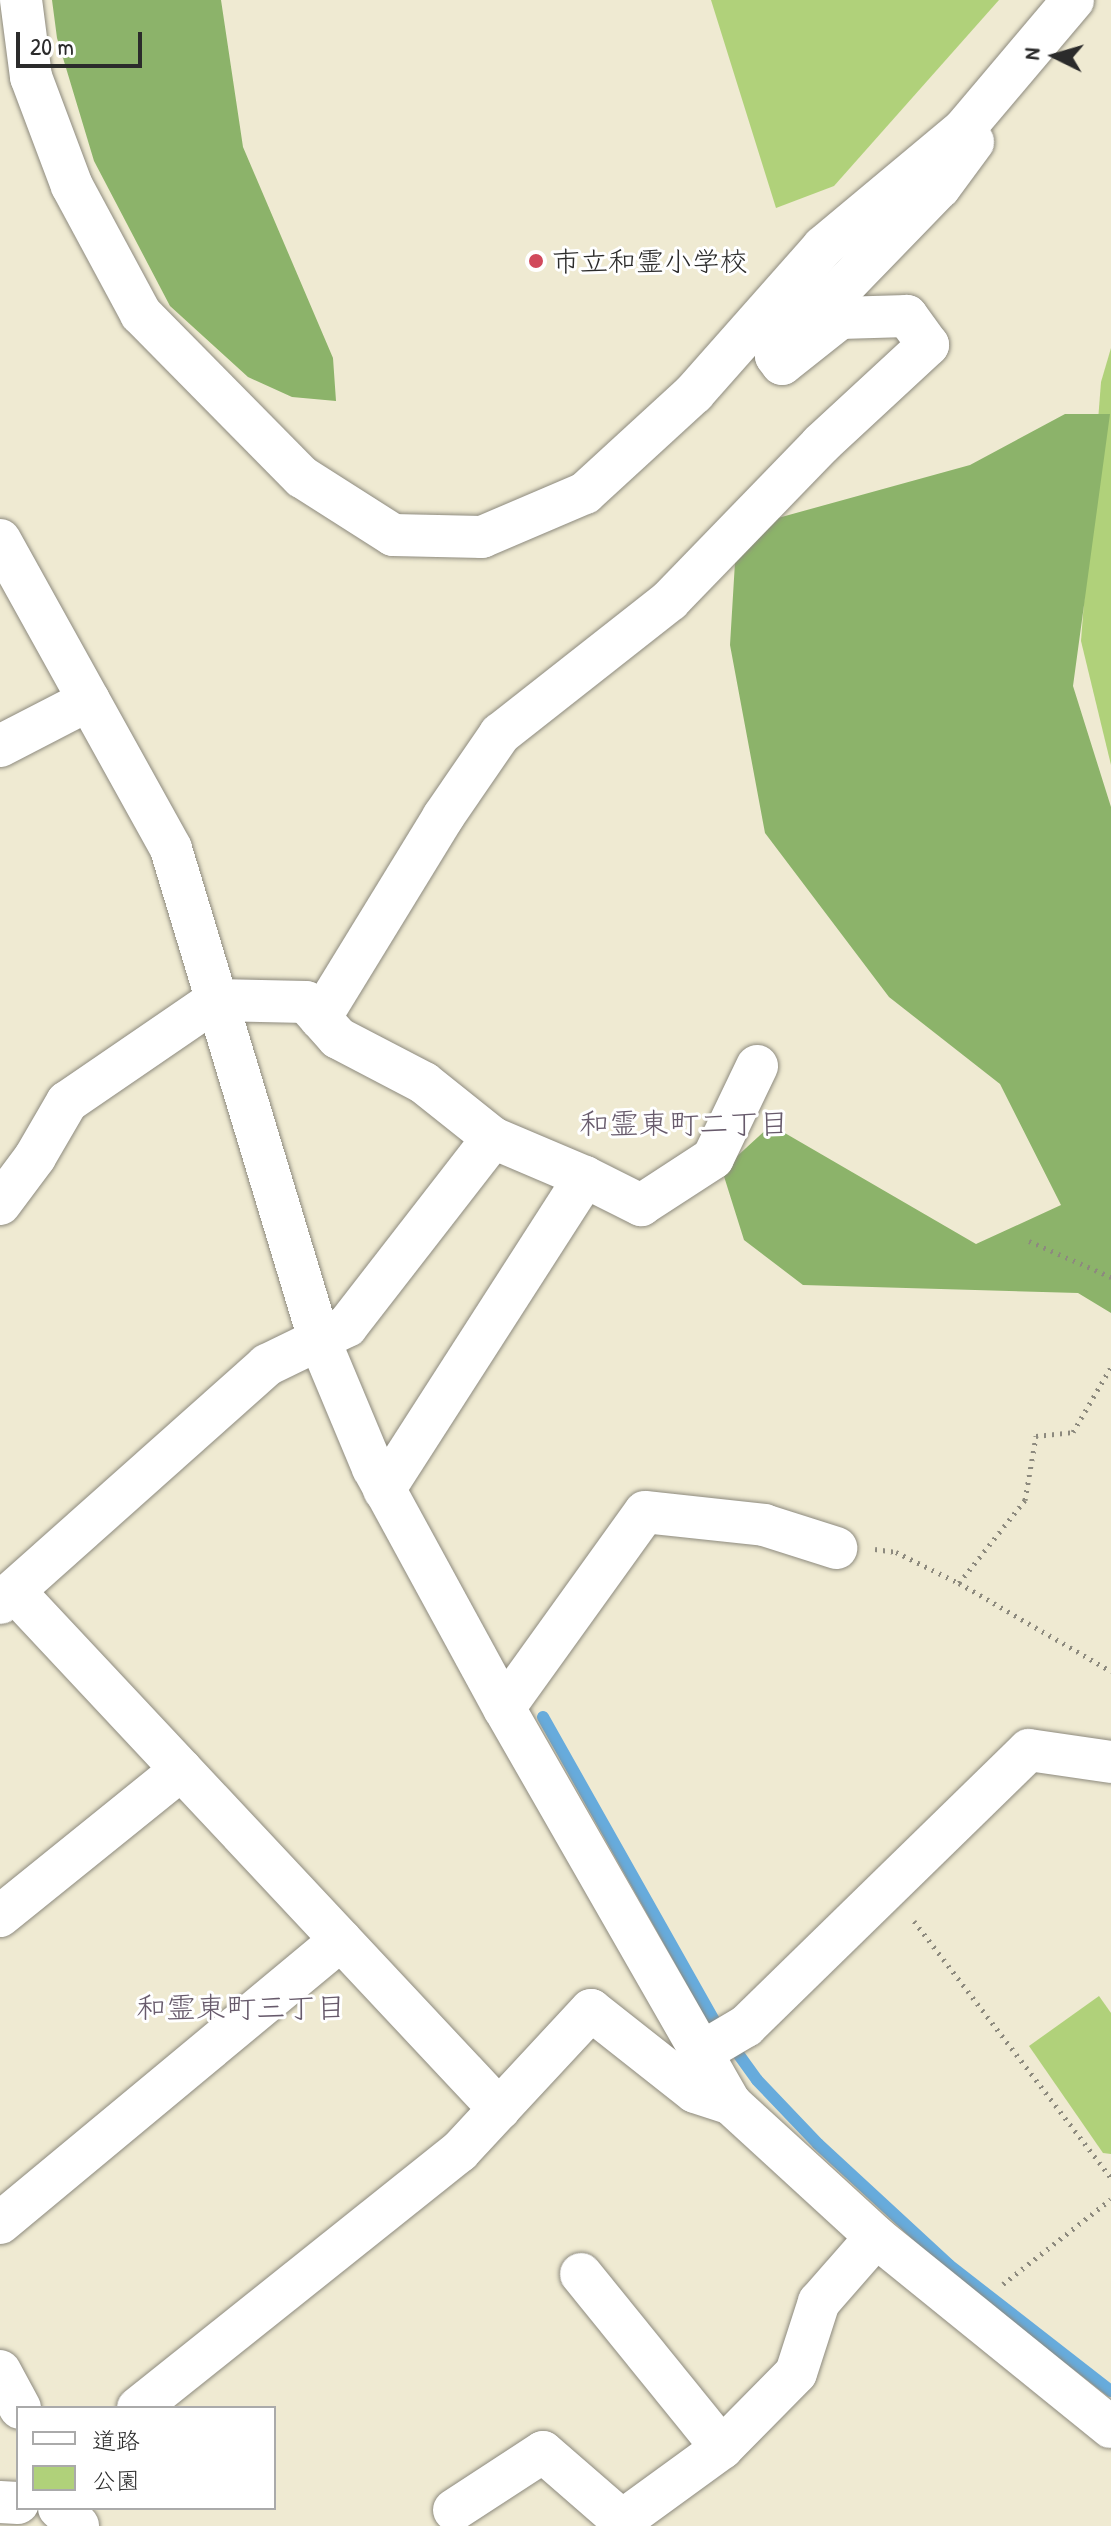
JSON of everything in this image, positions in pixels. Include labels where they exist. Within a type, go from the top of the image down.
[{"type":"street","points":[[21,0],[31,77],[72,186],[141,314],[302,477],[393,535],[482,537],[585,493],[694,393],[823,247],[964,129],[1073,0]]},
{"type":"street","points":[[320,1018],[443,817],[500,734],[670,600],[821,444],[928,345],[907,316],[840,318],[782,364],[776,356],[940,187],[982,129],[982,107]]},
{"type":"street","points":[[0,540],[171,849],[319,1339],[384,1490],[504,1708],[731,2104],[876,2237],[1111,2427]]},
{"type":"street","points":[[0,746],[89,700]]},
{"type":"street","points":[[0,1204],[35,1157],[67,1102],[216,1000],[306,1002],[338,1038],[424,1083],[493,1138],[585,1177],[641,1205],[713,1158],[757,1066]]},
{"type":"street","points":[[493,1138],[347,1326],[267,1365],[7,1597],[181,1770],[499,2109]]},
{"type":"street","points":[[384,1490],[585,1177]]},
{"type":"street","points":[[504,1708],[645,1512],[764,1525],[836,1548]]},
{"type":"street","points":[[702,2052],[746,2026],[1029,1750],[1111,1762]]},
{"type":"street","points":[[0,1916],[181,1770]]},
{"type":"street","points":[[0,2223],[341,1940]]},
{"type":"street","points":[[141,2406],[459,2152],[591,2010],[695,2092],[731,2104]]},
{"type":"street","points":[[454,2510],[543,2452],[625,2523],[722,2448],[796,2373],[819,2302],[876,2237]]},
{"type":"street","points":[[581,2274],[722,2448]]},
{"type":"street","points":[[0,2371],[19,2406]]},
{"type":"street","points":[[61,2510],[78,2526]]},
{"type":"path","points":[[1029,1241],[1111,1277]]},
{"type":"path","points":[[959,1583],[1025,1500],[1036,1436],[1073,1432],[1111,1367]]},
{"type":"path","points":[[836,1548],[896,1552],[959,1583],[1111,1671]]},
{"type":"path","points":[[889,1888],[1111,2178]]},
{"type":"path","points":[[998,2288],[1111,2199]]},
{"type":"green space","points":[[52,0],[221,0],[243,147],[333,358],[336,401],[292,397],[248,377],[170,306],[94,161],[57,38]]},
{"type":"green space","points":[[711,0],[999,0],[834,186],[776,208]]},
{"type":"green space","points":[[1111,348],[1111,765],[1081,641],[1101,382]]},
{"type":"green space","points":[[1065,414],[1110,414],[1073,686],[1111,807],[1111,1313],[1078,1293],[803,1285],[744,1240],[722,1170],[771,1125],[976,1244],[1061,1205],[1000,1084],[889,997],[765,833],[730,645],[735,562],[767,521],[970,465]]},
{"type":"green space","points":[[1099,1996],[1111,2013],[1111,2154],[1103,2153],[1029,2046]]},
{"type":"waterway","points":[[543,1717],[713,2019],[757,2080],[818,2144],[949,2265],[1111,2391]]},
{"type":"place","name":"市立和霊小学校","points":[[536,261]]},
{"type":"district","name":"和霊東町二丁目","points":[[684,1123]]},
{"type":"district","name":"和霊東町三丁目","points":[[241,2007]]}]
